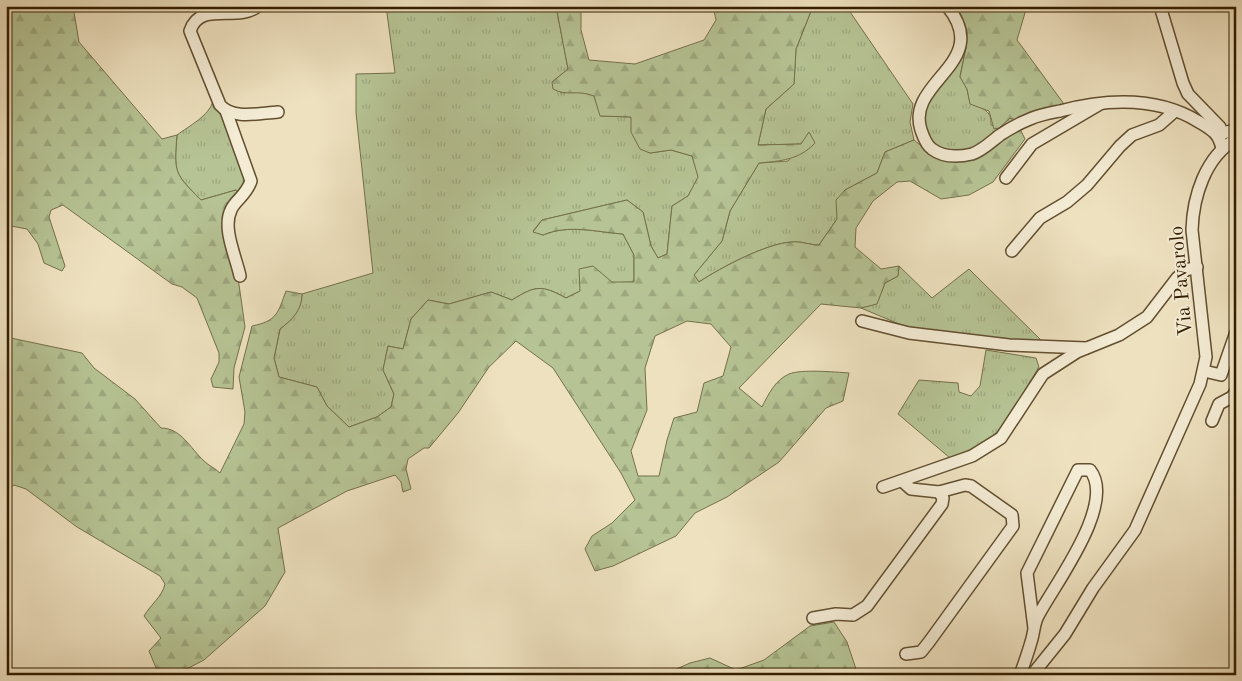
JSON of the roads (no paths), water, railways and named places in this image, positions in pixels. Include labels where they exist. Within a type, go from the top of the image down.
[{"type":"street","points":[[240,276],[228,223],[231,209],[247,192],[251,181],[226,111],[220,104],[190,31],[192,24],[204,14],[243,11],[258,6]]},
{"type":"street","points":[[947,6],[954,14],[961,37],[959,50],[948,71],[930,89],[919,108],[919,124],[924,138],[932,149],[957,157],[975,153],[1002,134],[1032,118],[1086,104],[1127,102],[1166,106],[1186,114],[1210,128],[1221,140]]},
{"type":"street","points":[[1160,6],[1178,68],[1188,94],[1220,127],[1221,140]]},
{"type":"street","points":[[1006,178],[1032,144],[1102,103]]},
{"type":"street","points":[[226,111],[234,114],[278,112]]},
{"type":"street","points":[[1012,251],[1040,218],[1067,202],[1100,174],[1120,146],[1132,135],[1159,125],[1175,111]]},
{"type":"street","points":[[1221,140],[1236,130]]},
{"type":"street","points":[[1221,140],[1236,139]]},
{"type":"street","name":"Via Pavarolo","points":[[1032,675],[1065,634],[1093,588],[1135,530],[1200,384],[1206,357],[1192,230],[1196,196],[1221,140]]},
{"type":"street","points":[[884,487],[972,456],[1001,438],[1022,410],[1043,374],[1077,352],[1119,335],[1146,317],[1177,278],[1186,270],[1197,267]]},
{"type":"street","points":[[862,321],[909,334],[1009,344],[1088,348]]},
{"type":"street","points":[[1204,372],[1221,375],[1236,332]]},
{"type":"street","points":[[1212,421],[1219,404],[1232,396],[1236,391]]},
{"type":"street","points":[[1020,675],[1034,628],[1036,618],[1067,568],[1091,519],[1097,494],[1094,475],[1090,470],[1078,470],[1073,478],[1052,525],[1026,573],[1034,628]]},
{"type":"street","points":[[902,481],[911,489],[939,492],[965,485],[971,486],[1006,509],[1012,515],[1013,526],[921,652],[906,654]]},
{"type":"street","points":[[813,618],[836,614],[853,615],[868,606],[942,504],[943,498],[939,492]]}]
